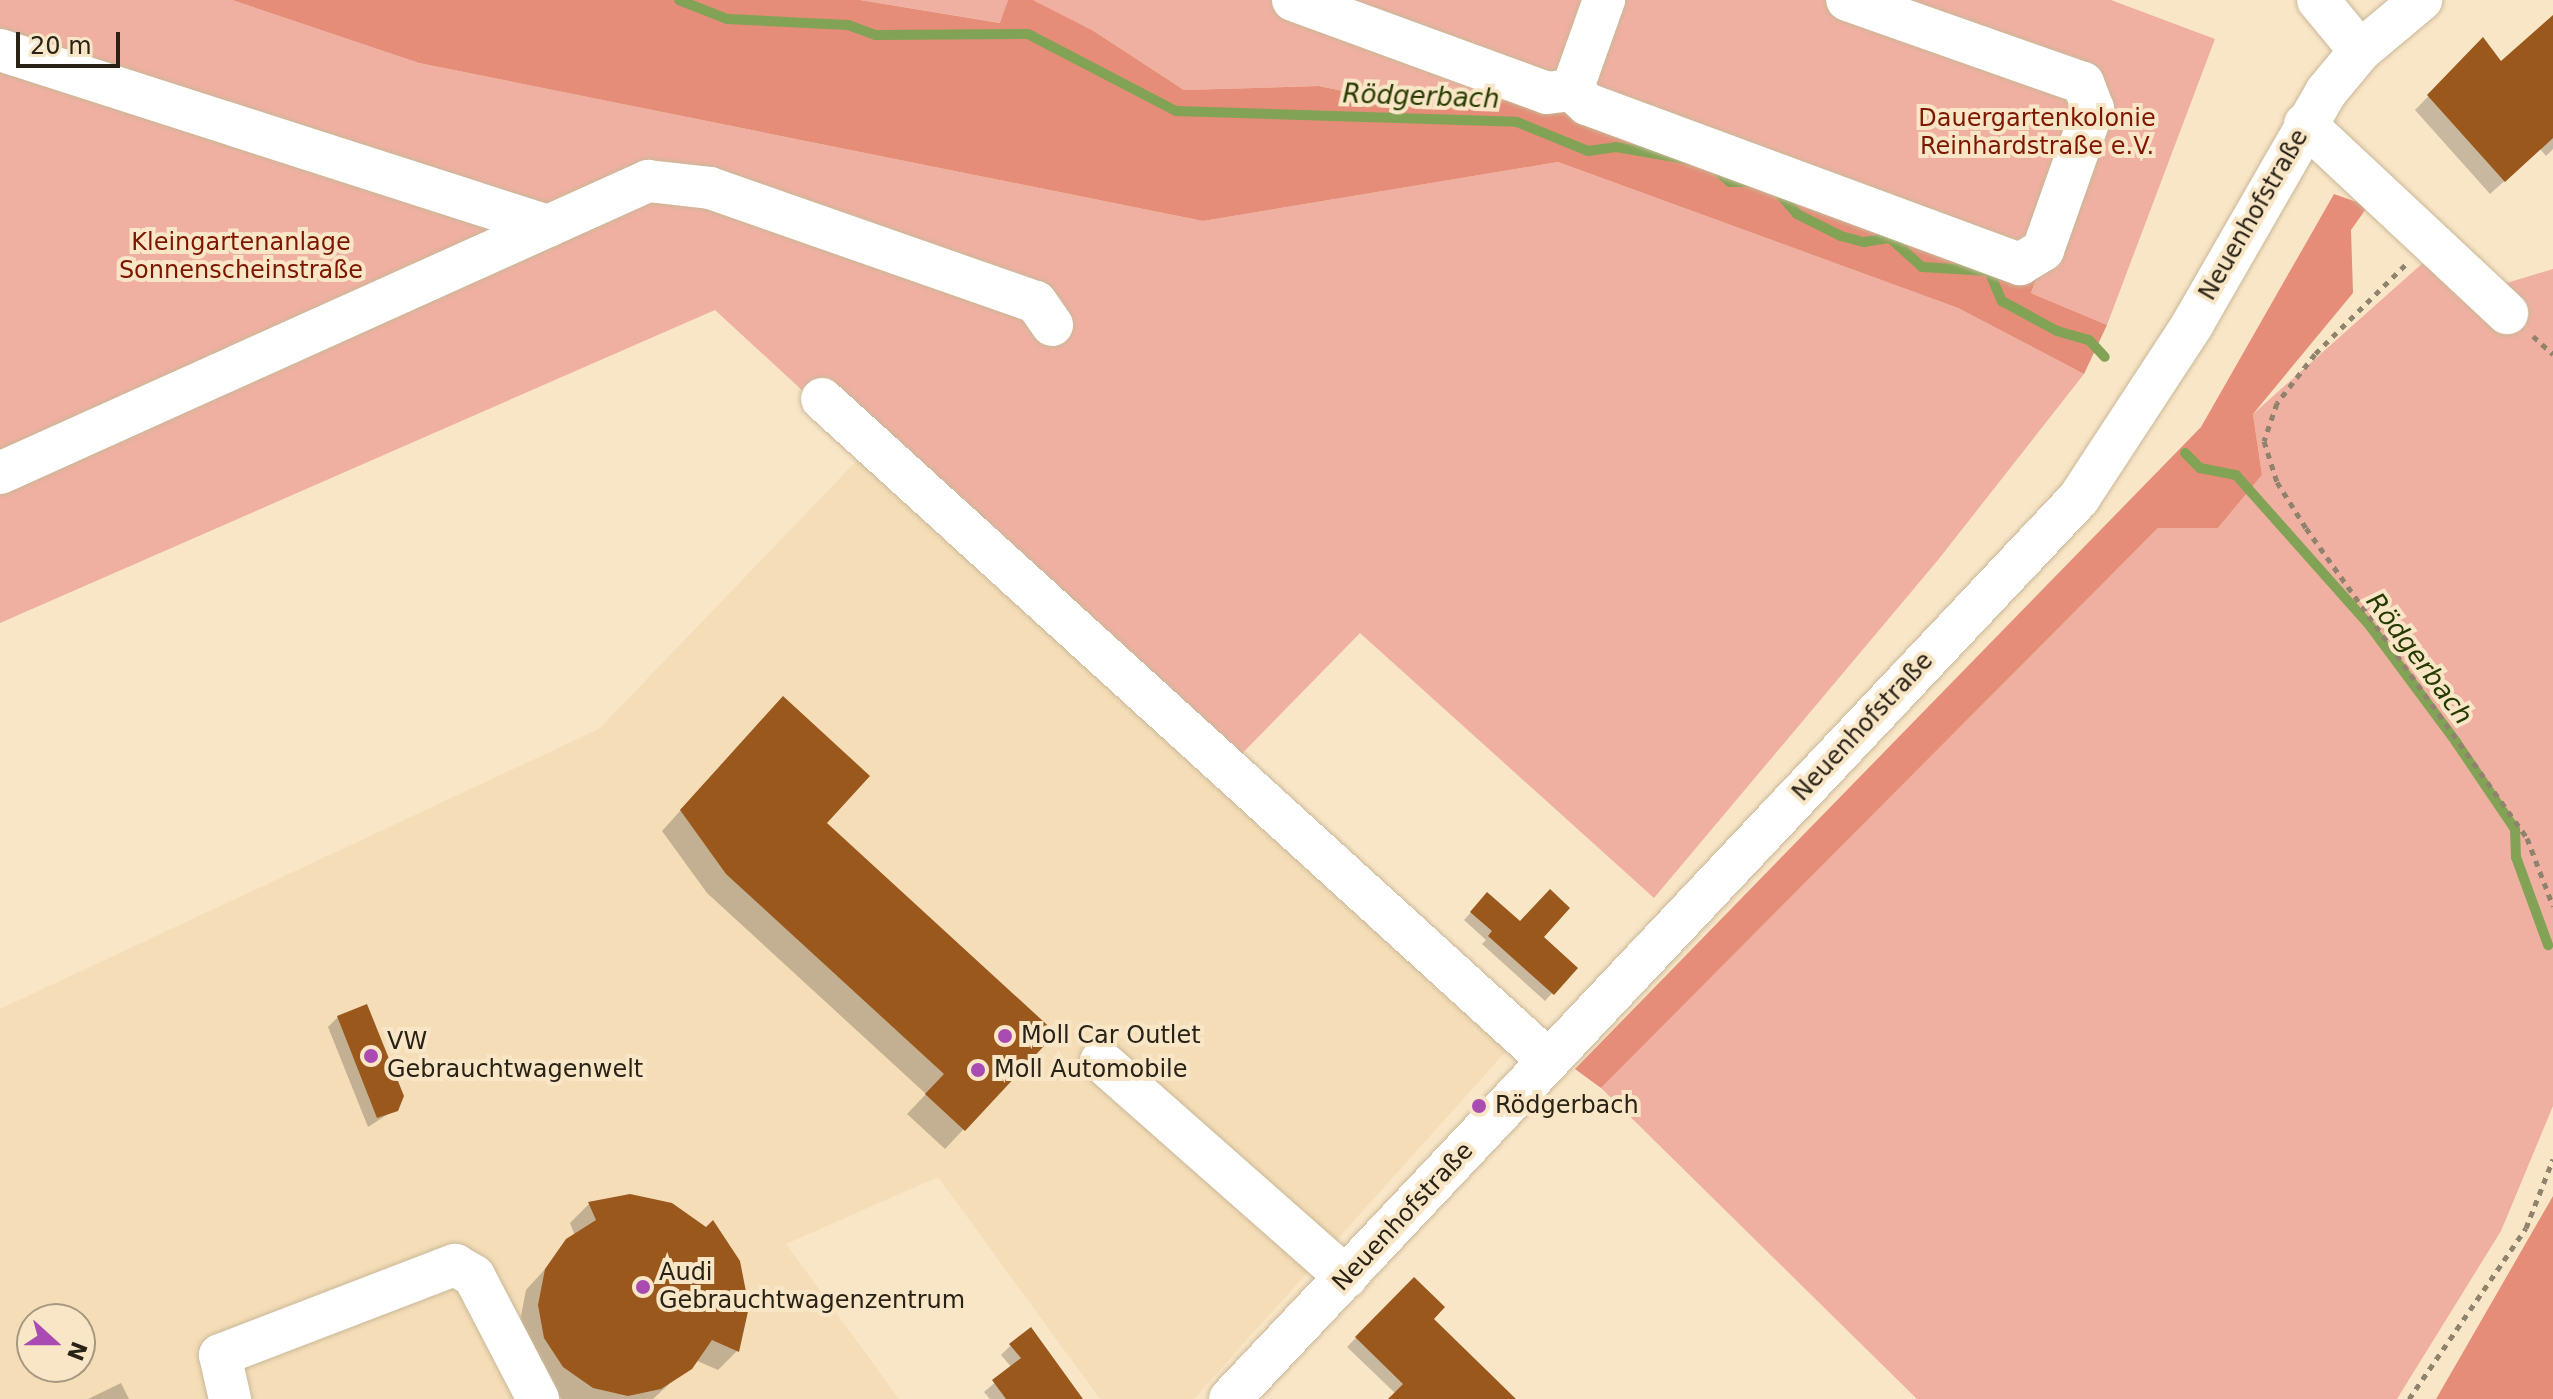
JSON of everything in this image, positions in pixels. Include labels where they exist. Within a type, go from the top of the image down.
[{"type":"street","points":[[1293,0],[1547,93],[1572,90],[1587,104],[2020,264],[2043,250],[2093,109],[2083,83],[1871,4]]},
{"type":"street","points":[[1572,90],[1604,0]]},
{"type":"street","points":[[2318,0],[2360,51]]},
{"type":"street","name":"Neuenhofstraße","points":[[1230,1399],[2079,498],[2192,325],[2305,124],[2360,51],[2414,2]]},
{"type":"street","points":[[0,50],[548,226]]},
{"type":"street","points":[[2305,124],[2507,313]]},
{"type":"street","points":[[0,473],[648,181],[710,188],[1036,302],[1052,325]]},
{"type":"street","points":[[822,399],[1549,1061]]},
{"type":"street","points":[[1101,1061],[1346,1277]]},
{"type":"street","points":[[230,1399],[220,1355],[455,1265],[474,1276],[538,1399]]},
{"type":"path","points":[[2429,242],[2315,354],[2277,403],[2264,441],[2277,482],[2306,528],[2527,838],[2553,906]]},
{"type":"path","points":[[2409,1399],[2526,1228],[2553,1159]]},
{"type":"shaded area","points":[[232,0],[860,0],[1000,23],[1008,0],[1033,0],[1092,30],[1184,90],[1319,86],[1395,102],[1498,100],[1582,109],[2038,274],[2031,293],[2107,325],[2084,374],[1958,308],[1558,162],[1203,221],[419,63]]},
{"type":"shaded area","points":[[2334,194],[2368,206],[2351,230],[2353,293],[2253,414],[2262,475],[2218,528],[2158,528],[1601,1088],[1575,1069],[2201,427]]},
{"type":"shaded area","points":[[867,450],[1509,1048],[1194,1399],[1100,1399],[938,1177],[786,1244],[899,1399],[0,1399],[0,1009],[599,729]]},
{"type":"shaded area","points":[[2553,1196],[2553,1399],[2436,1399],[2462,1354]]},
{"type":"green space","name":"Kleingartenanlage Sonnenscheinstraße","points":[[0,0],[232,0],[419,63],[1203,221],[1558,162],[1958,308],[2084,374],[1938,560],[1654,898],[1360,633],[1220,776],[715,310],[0,623]]},
{"type":"green space","points":[[860,0],[1008,0],[1001,23]]},
{"type":"green space","name":"Dauergartenkolonie Reinhardstraße e.V.","points":[[1033,0],[2111,0],[2215,39],[2107,325],[2031,293],[2038,274],[1498,100],[1395,102],[1319,86],[1184,90],[1092,30]]},
{"type":"green space","points":[[2425,261],[2500,285],[2553,269],[2553,1106],[2501,1231],[2397,1399],[1917,1399],[1601,1088],[2158,528],[2218,528],[2262,475],[2253,414]]},
{"type":"building","points":[[2553,15],[2553,138],[2505,182],[2427,95],[2483,37],[2501,61]]},
{"type":"building","points":[[783,696],[870,776],[827,823],[1056,1033],[965,1131],[925,1094],[944,1074],[726,874],[680,810]]},
{"type":"building","points":[[1550,889],[1570,908],[1544,937],[1578,968],[1554,995],[1488,936],[1492,931],[1470,912],[1487,892],[1520,921]]},
{"type":"building","name":"VW Gebrauchtwagenwelt","points":[[367,1004],[404,1096],[398,1111],[377,1118],[337,1016]]},
{"type":"building","name":"Audi Gebrauchtwagenzentrum","points":[[630,1194],[672,1203],[706,1227],[713,1220],[740,1261],[749,1307],[739,1352],[712,1340],[692,1369],[661,1389],[628,1396],[593,1388],[563,1367],[544,1338],[538,1305],[545,1269],[566,1239],[596,1220],[588,1202]]},
{"type":"building","points":[[1414,1277],[1445,1307],[1434,1319],[1516,1399],[1388,1399],[1403,1384],[1355,1337]]},
{"type":"building","points":[[1031,1327],[1083,1399],[1006,1399],[992,1380],[1021,1358],[1009,1344]]},
{"type":"waterway","name":"Rödgerbach","points":[[679,0],[727,19],[848,25],[875,35],[1028,34],[1176,111],[1517,122],[1588,151],[1616,147],[1692,160]]},
{"type":"waterway","name":"Rödgerbach","points":[[1718,171],[1730,182],[1757,182]]},
{"type":"waterway","name":"Rödgerbach","points":[[1778,192],[1797,214],[1841,236],[1864,242],[1890,238],[1922,267],[1989,271],[2002,301],[2057,331],[2089,340],[2105,357]]},
{"type":"waterway","name":"Rödgerbach","points":[[2185,453],[2200,468],[2236,475],[2370,626],[2456,742],[2515,829],[2516,857],[2548,945]]},
{"type":"place","name":"Moll Car Outlet","points":[[1005,1036]]},
{"type":"place","name":"VW Gebrauchtwagenwelt","points":[[371,1056]]},
{"type":"place","name":"Moll Automobile","points":[[978,1070]]},
{"type":"place","name":"Rödgerbach","points":[[1479,1106]]},
{"type":"place","name":"Audi Gebrauchtwagenzentrum","points":[[643,1287]]}]
